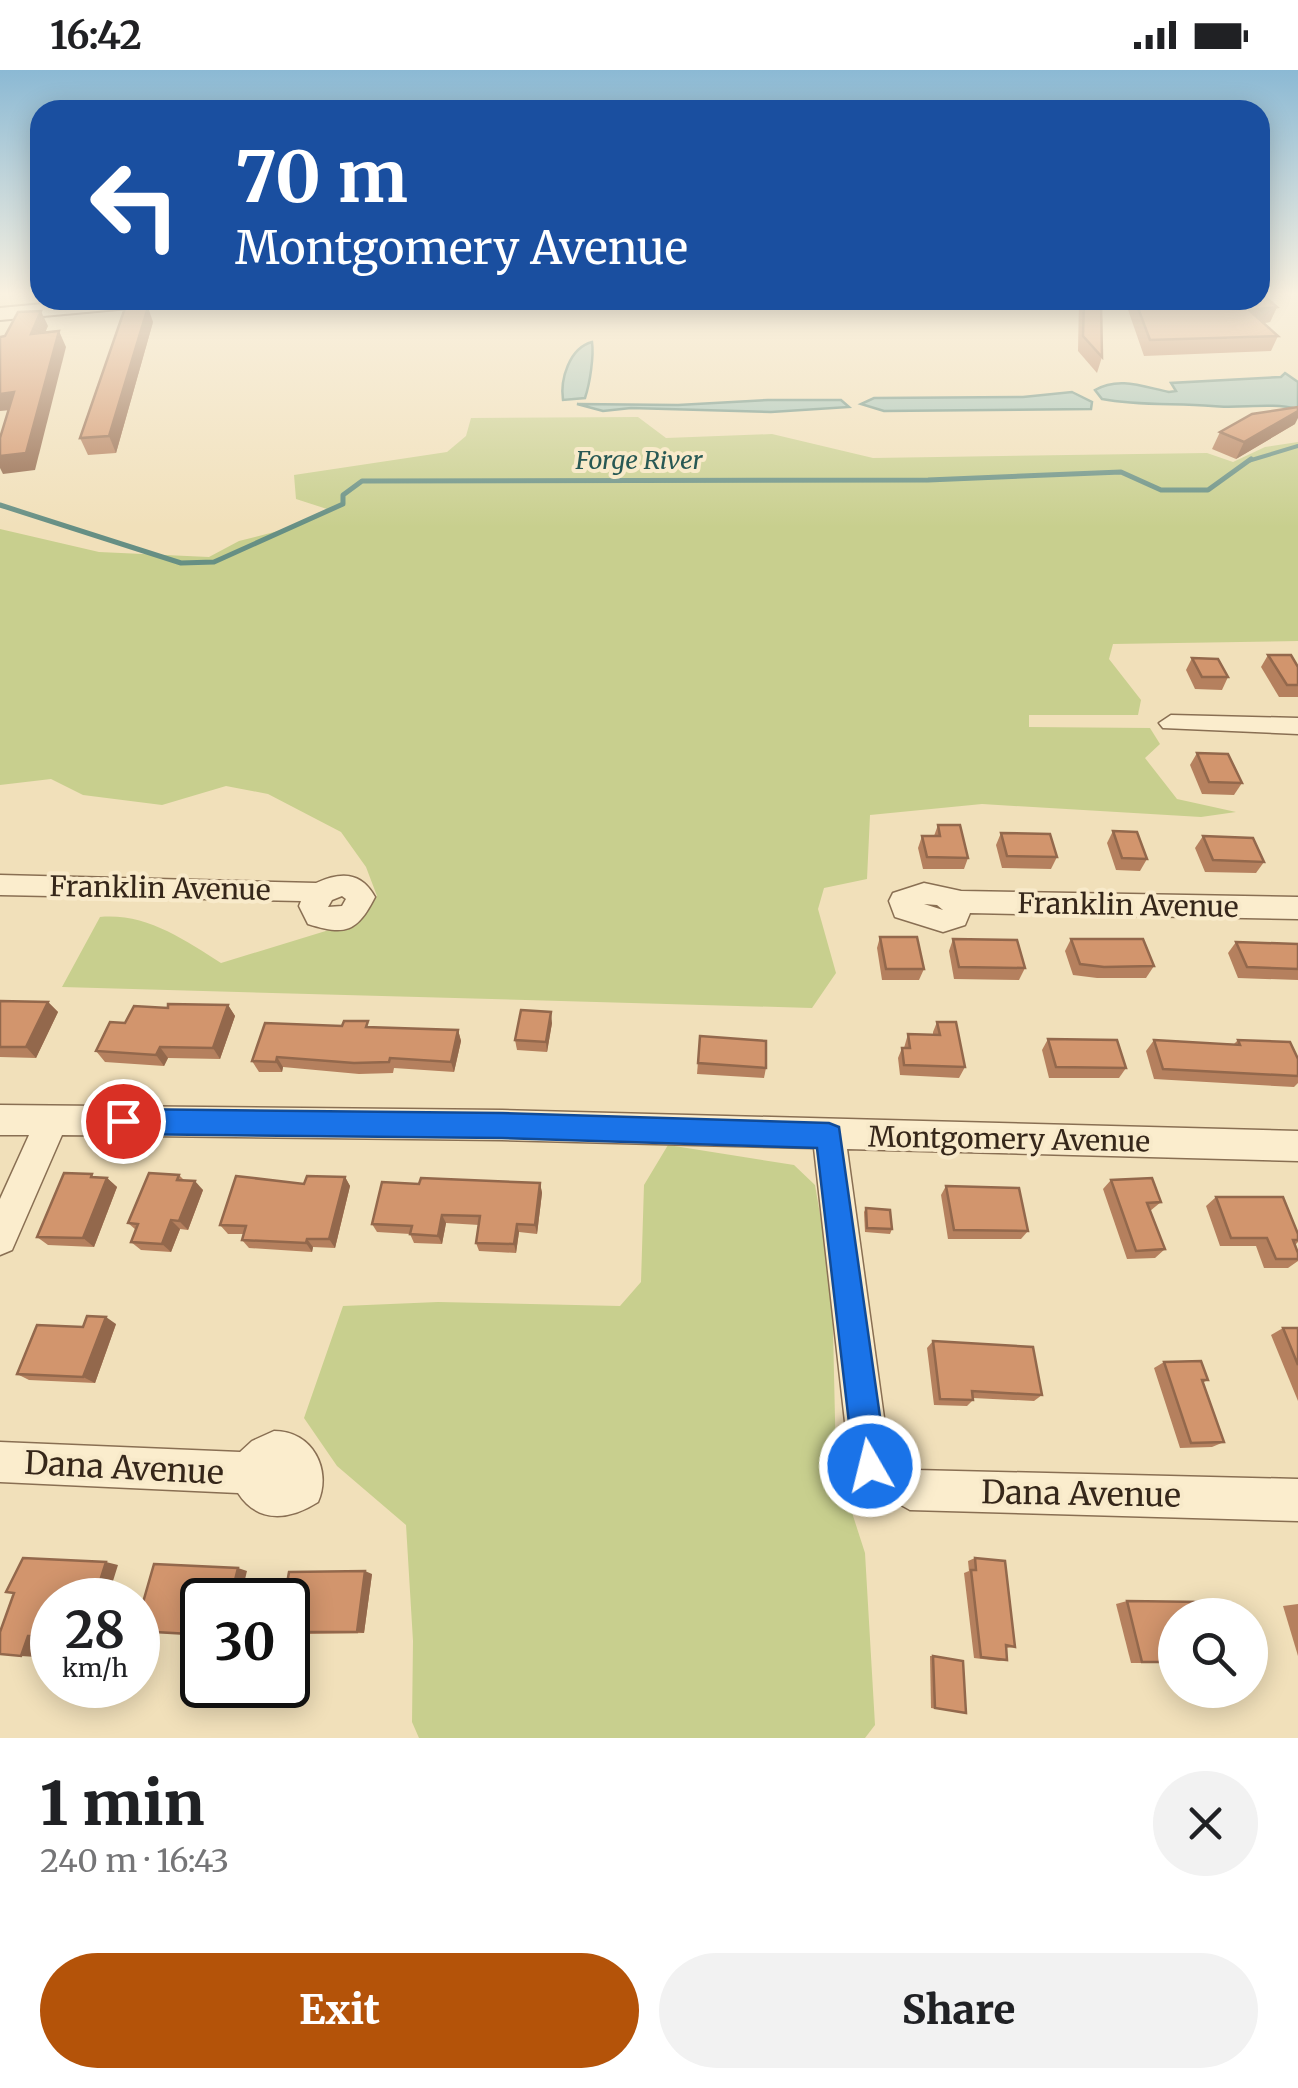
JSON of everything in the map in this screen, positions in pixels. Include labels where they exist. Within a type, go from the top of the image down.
[{"type":"street","points":[[1171,724],[1298,726]]},
{"type":"street","name":"Franklin Avenue","points":[[0,884],[296,890],[319,894]]},
{"type":"street","name":"Franklin Avenue","points":[[958,902],[1298,908]]},
{"type":"street","name":"Montgomery Avenue","points":[[0,1120],[502,1125],[1298,1146]]},
{"type":"street","points":[[0,1238],[52,1121]]},
{"type":"street","name":"Dana Avenue","points":[[829,1136],[870,1466],[910,1490],[1298,1500]]},
{"type":"street","name":"Dana Avenue","points":[[0,1462],[249,1473]]},
{"type":"green space","points":[[638,417],[666,438],[772,434],[873,458],[1207,453],[1233,462],[1265,447],[1298,442],[1298,641],[1113,644],[1109,659],[1141,700],[1138,715],[1029,715],[1029,727],[1150,728],[1160,744],[1145,758],[1177,799],[1236,812],[1201,817],[982,804],[870,815],[867,879],[824,888],[818,909],[836,973],[812,1008],[62,987],[100,917],[148,923],[221,963],[342,926],[377,896],[366,867],[341,832],[268,794],[226,786],[162,805],[83,795],[51,779],[0,785],[0,529],[99,552],[209,557],[239,541],[282,530],[327,509],[296,499],[294,475],[447,452],[466,436],[471,418]]},
{"type":"green space","points":[[668,1145],[794,1165],[815,1185],[832,1285],[836,1463],[865,1553],[875,1725],[865,1738],[419,1738],[412,1722],[413,1641],[406,1525],[337,1466],[304,1418],[343,1306],[438,1302],[620,1306],[641,1282],[644,1185]]},
{"type":"water","points":[[566,372],[591,372],[585,398],[563,400]]},
{"type":"water","points":[[1285,373],[1298,382],[1298,409],[1129,403],[1102,399],[1095,390],[1122,383],[1169,392],[1176,391],[1171,383],[1281,377]]},
{"type":"water","points":[[1072,392],[1092,402],[1091,409],[884,411],[861,404],[874,398],[1023,397]]},
{"type":"water","points":[[841,400],[849,407],[771,412],[631,408],[603,411],[577,404],[678,405]]},
{"type":"building","points":[[0,372],[48,372],[26,453],[0,456],[0,438],[14,392],[0,394]]},
{"type":"building","points":[[103,372],[128,372],[109,436],[80,438]]},
{"type":"building","points":[[1298,407],[1298,411],[1244,442],[1220,432],[1252,414]]},
{"type":"building","points":[[1268,655],[1291,655],[1298,667],[1298,685],[1287,685]]},
{"type":"building","points":[[1192,658],[1218,659],[1228,677],[1202,677]]},
{"type":"building","points":[[1197,753],[1228,754],[1242,783],[1209,782]]},
{"type":"building","points":[[938,825],[960,825],[968,858],[927,857],[922,836],[940,836]]},
{"type":"building","points":[[1113,831],[1137,832],[1147,859],[1122,858]]},
{"type":"building","points":[[1001,833],[1050,834],[1057,857],[1007,856]]},
{"type":"building","points":[[1203,836],[1253,838],[1264,862],[1213,860]]},
{"type":"building","points":[[880,937],[917,937],[924,969],[886,969]]},
{"type":"building","points":[[953,939],[1017,940],[1025,968],[959,967]]},
{"type":"building","points":[[1071,939],[1143,939],[1154,966],[1080,964]]},
{"type":"building","points":[[1236,942],[1298,944],[1298,969],[1247,967]]},
{"type":"building","points":[[0,1001],[48,1002],[26,1047],[0,1047]]},
{"type":"building","points":[[168,1004],[228,1005],[213,1048],[160,1047],[156,1055],[96,1051],[110,1022],[125,1023],[134,1006],[168,1008]]},
{"type":"building","points":[[521,1010],[551,1012],[546,1042],[515,1040]]},
{"type":"building","points":[[344,1021],[368,1021],[366,1027],[458,1030],[451,1062],[390,1058],[389,1062],[354,1063],[277,1057],[276,1062],[252,1061],[265,1023],[342,1026]]},
{"type":"building","points":[[937,1022],[956,1022],[965,1067],[904,1065],[902,1048],[910,1048],[908,1034],[940,1035]]},
{"type":"building","points":[[700,1036],[766,1041],[766,1068],[698,1063]]},
{"type":"building","points":[[1048,1039],[1117,1040],[1126,1068],[1056,1067]]},
{"type":"building","points":[[1154,1040],[1240,1045],[1238,1040],[1290,1042],[1298,1059],[1298,1076],[1163,1069]]},
{"type":"building","points":[[64,1173],[107,1178],[83,1238],[37,1237]]},
{"type":"building","points":[[149,1173],[179,1175],[177,1180],[195,1181],[179,1221],[171,1220],[162,1244],[131,1242],[138,1224],[128,1223]]},
{"type":"building","points":[[236,1176],[304,1184],[307,1176],[345,1177],[329,1239],[307,1239],[306,1243],[242,1240],[246,1226],[220,1225]]},
{"type":"building","points":[[421,1178],[540,1183],[535,1225],[517,1224],[514,1244],[476,1243],[480,1216],[442,1215],[438,1236],[410,1234],[412,1226],[372,1224],[382,1182],[419,1184]]},
{"type":"building","points":[[1152,1178],[1161,1202],[1147,1203],[1165,1249],[1136,1251],[1111,1180]]},
{"type":"building","points":[[946,1186],[1019,1188],[1028,1231],[954,1230]]},
{"type":"building","points":[[1216,1197],[1283,1197],[1298,1234],[1298,1240],[1293,1240],[1298,1259],[1276,1259],[1267,1238],[1231,1238]]},
{"type":"building","points":[[866,1208],[890,1210],[892,1229],[867,1228]]},
{"type":"building","points":[[87,1316],[106,1317],[83,1377],[17,1374],[37,1325],[83,1327]]},
{"type":"building","points":[[1283,1328],[1298,1328],[1298,1365]]},
{"type":"building","points":[[933,1341],[1033,1347],[1042,1395],[972,1391],[973,1400],[940,1399]]},
{"type":"building","points":[[1201,1361],[1208,1380],[1202,1380],[1224,1442],[1191,1443],[1164,1362]]},
{"type":"building","points":[[23,1558],[106,1562],[101,1578],[30,1578],[30,1636],[21,1656],[0,1654],[0,1632],[14,1593],[6,1592]]},
{"type":"building","points":[[975,1558],[1005,1561],[1015,1647],[1006,1645],[1007,1660],[981,1657],[971,1570],[976,1570]]},
{"type":"building","points":[[154,1564],[238,1568],[236,1578],[180,1578],[180,1633],[160,1632],[160,1578],[150,1578]]},
{"type":"building","points":[[365,1571],[357,1632],[310,1632],[310,1578],[288,1578],[289,1572]]},
{"type":"building","points":[[1127,1601],[1158,1601],[1158,1662],[1142,1662]]},
{"type":"building","points":[[933,1656],[963,1661],[966,1713],[935,1708]]},
{"type":"waterway","name":"Forge River","points":[[1248,461],[1298,446]]},
{"type":"waterway","name":"Forge River","points":[[0,505],[181,563],[214,562],[343,504],[343,495],[362,481],[928,480],[1121,472],[1161,490],[1208,490],[1248,461]]},
{"type":"route","points":[[123,1121],[502,1125],[829,1136],[870,1466]]}]
